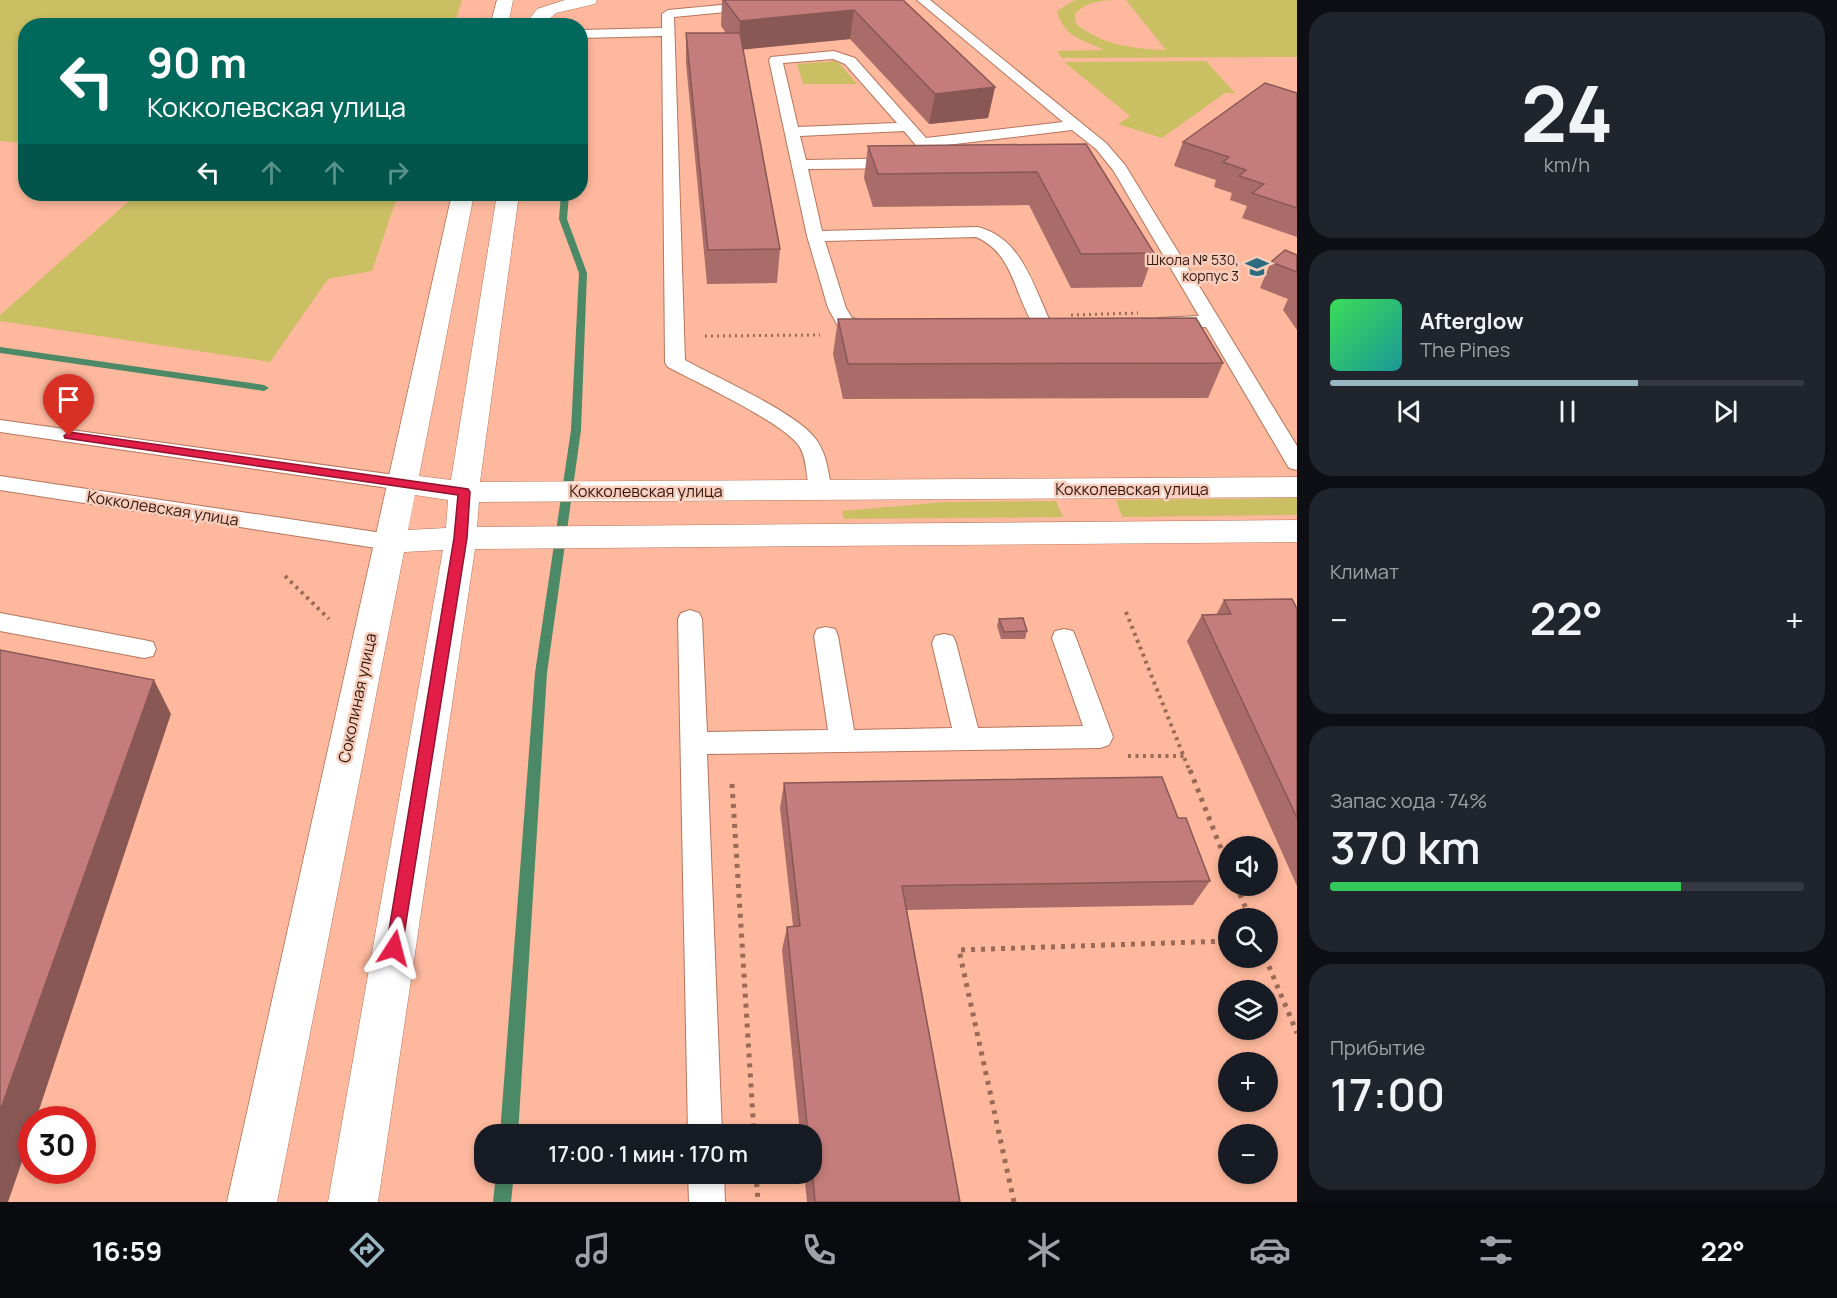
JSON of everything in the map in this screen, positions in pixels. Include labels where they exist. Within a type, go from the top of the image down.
[{"type":"street","points":[[501,18],[505,0]]},
{"type":"street","points":[[537,18],[556,5],[589,0]]},
{"type":"street","name":"Соколиная улица","points":[[252,1202],[462,201]]},
{"type":"street","points":[[353,1202],[461,538],[464,492],[507,201]]},
{"type":"street","name":"Кокколевская улица","points":[[402,483],[464,492],[1297,488]]},
{"type":"street","points":[[1080,489],[1099,534]]},
{"type":"street","name":"Кокколевская улица","points":[[389,542],[461,538],[1297,531]]},
{"type":"lane","points":[[923,0],[1101,146],[1120,168],[1297,463]]},
{"type":"lane","points":[[762,6],[668,14],[675,363],[785,422],[807,441],[815,457],[821,490]]},
{"type":"lane","points":[[588,34],[669,32]]},
{"type":"lane","points":[[799,165],[915,163],[925,156],[922,143],[850,61],[834,55],[776,60],[814,236],[837,308],[845,322],[888,328]]},
{"type":"lane","points":[[922,143],[1076,125]]},
{"type":"lane","points":[[792,132],[906,127]]},
{"type":"lane","points":[[814,236],[978,232],[995,239],[1008,251],[1042,323]]},
{"type":"lane","points":[[1145,318],[1213,321]]},
{"type":"lane","points":[[1018,324],[1065,323]]},
{"type":"lane","name":"Кокколевская улица","points":[[0,426],[402,483]]},
{"type":"lane","name":"Кокколевская улица","points":[[0,483],[389,542]]},
{"type":"lane","points":[[690,619],[705,1124]]},
{"type":"lane","points":[[0,622],[144,649]]},
{"type":"lane","points":[[826,636],[843,741]]},
{"type":"lane","points":[[693,743],[1100,737],[1064,638]]},
{"type":"lane","points":[[944,642],[968,739]]},
{"type":"lane","points":[[706,1184],[707,1202]]},
{"type":"path","points":[[1065,323],[1061,315],[1145,318]]},
{"type":"path","points":[[674,336],[824,335],[845,322]]},
{"type":"path","points":[[285,576],[329,619]]},
{"type":"path","points":[[1126,612],[1218,841]]},
{"type":"path","points":[[1125,756],[1184,756]]},
{"type":"path","points":[[732,781],[752,1124]]},
{"type":"path","points":[[1014,1202],[959,950],[1218,941]]},
{"type":"path","points":[[1270,968],[1297,1033]]},
{"type":"path","points":[[757,1184],[758,1202]]},
{"type":"shaded area","points":[[0,0],[462,0],[456,18],[18,18],[18,142],[0,141]]},
{"type":"shaded area","points":[[1075,0],[1112,0],[1092,3],[1075,14],[1076,24],[1096,37],[1118,44],[1166,50],[1126,0],[1297,0],[1297,57],[1062,58],[1057,51],[1104,50],[1075,36],[1064,27],[1057,11]]},
{"type":"shaded area","points":[[837,61],[857,84],[803,84],[797,64]]},
{"type":"shaded area","points":[[1206,61],[1235,93],[1225,93],[1162,138],[1118,124],[1130,116],[1064,62]]},
{"type":"shaded area","points":[[129,201],[396,201],[372,271],[328,279],[270,362],[0,321],[0,315]]},
{"type":"shaded area","points":[[1297,498],[1297,515],[1122,517],[1116,500]]},
{"type":"shaded area","points":[[1056,501],[1063,517],[844,519],[842,511],[946,502]]},
{"type":"building","points":[[724,0],[903,0],[995,87],[935,94],[854,10],[740,21]]},
{"type":"building","points":[[686,33],[740,33],[780,249],[708,250]]},
{"type":"building","points":[[1265,83],[1297,93],[1297,208],[1252,193],[1264,184],[1239,176],[1246,170],[1223,162],[1229,157],[1183,142]]},
{"type":"building","points":[[1086,144],[1154,253],[1081,254],[1037,172],[878,174],[868,146]]},
{"type":"building","points":[[1285,250],[1297,255],[1297,272],[1271,262]]},
{"type":"building","points":[[1196,318],[1223,363],[848,364],[838,319]]},
{"type":"building","points":[[1292,599],[1297,609],[1297,818],[1202,615],[1231,614],[1224,600]]},
{"type":"building","points":[[1023,618],[1027,631],[1004,632],[999,619]]},
{"type":"building","points":[[0,650],[154,680],[0,1111]]},
{"type":"building","points":[[1162,777],[1178,818],[1186,818],[1210,881],[902,886],[960,1202],[815,1202],[813,1184],[822,1184],[822,1124],[807,1124],[787,927],[800,926],[784,783]]},
{"type":"waterway","points":[[510,1124],[541,673],[576,430],[583,273],[563,219],[564,201]]},
{"type":"waterway","points":[[0,350],[264,388]]},
{"type":"waterway","points":[[502,1202],[504,1184]]},
{"type":"place","name":"Школа № 530, корпус 3","points":[[1257,267]]},
{"type":"route","points":[[69,436],[464,492],[461,538],[394,948]]}]
